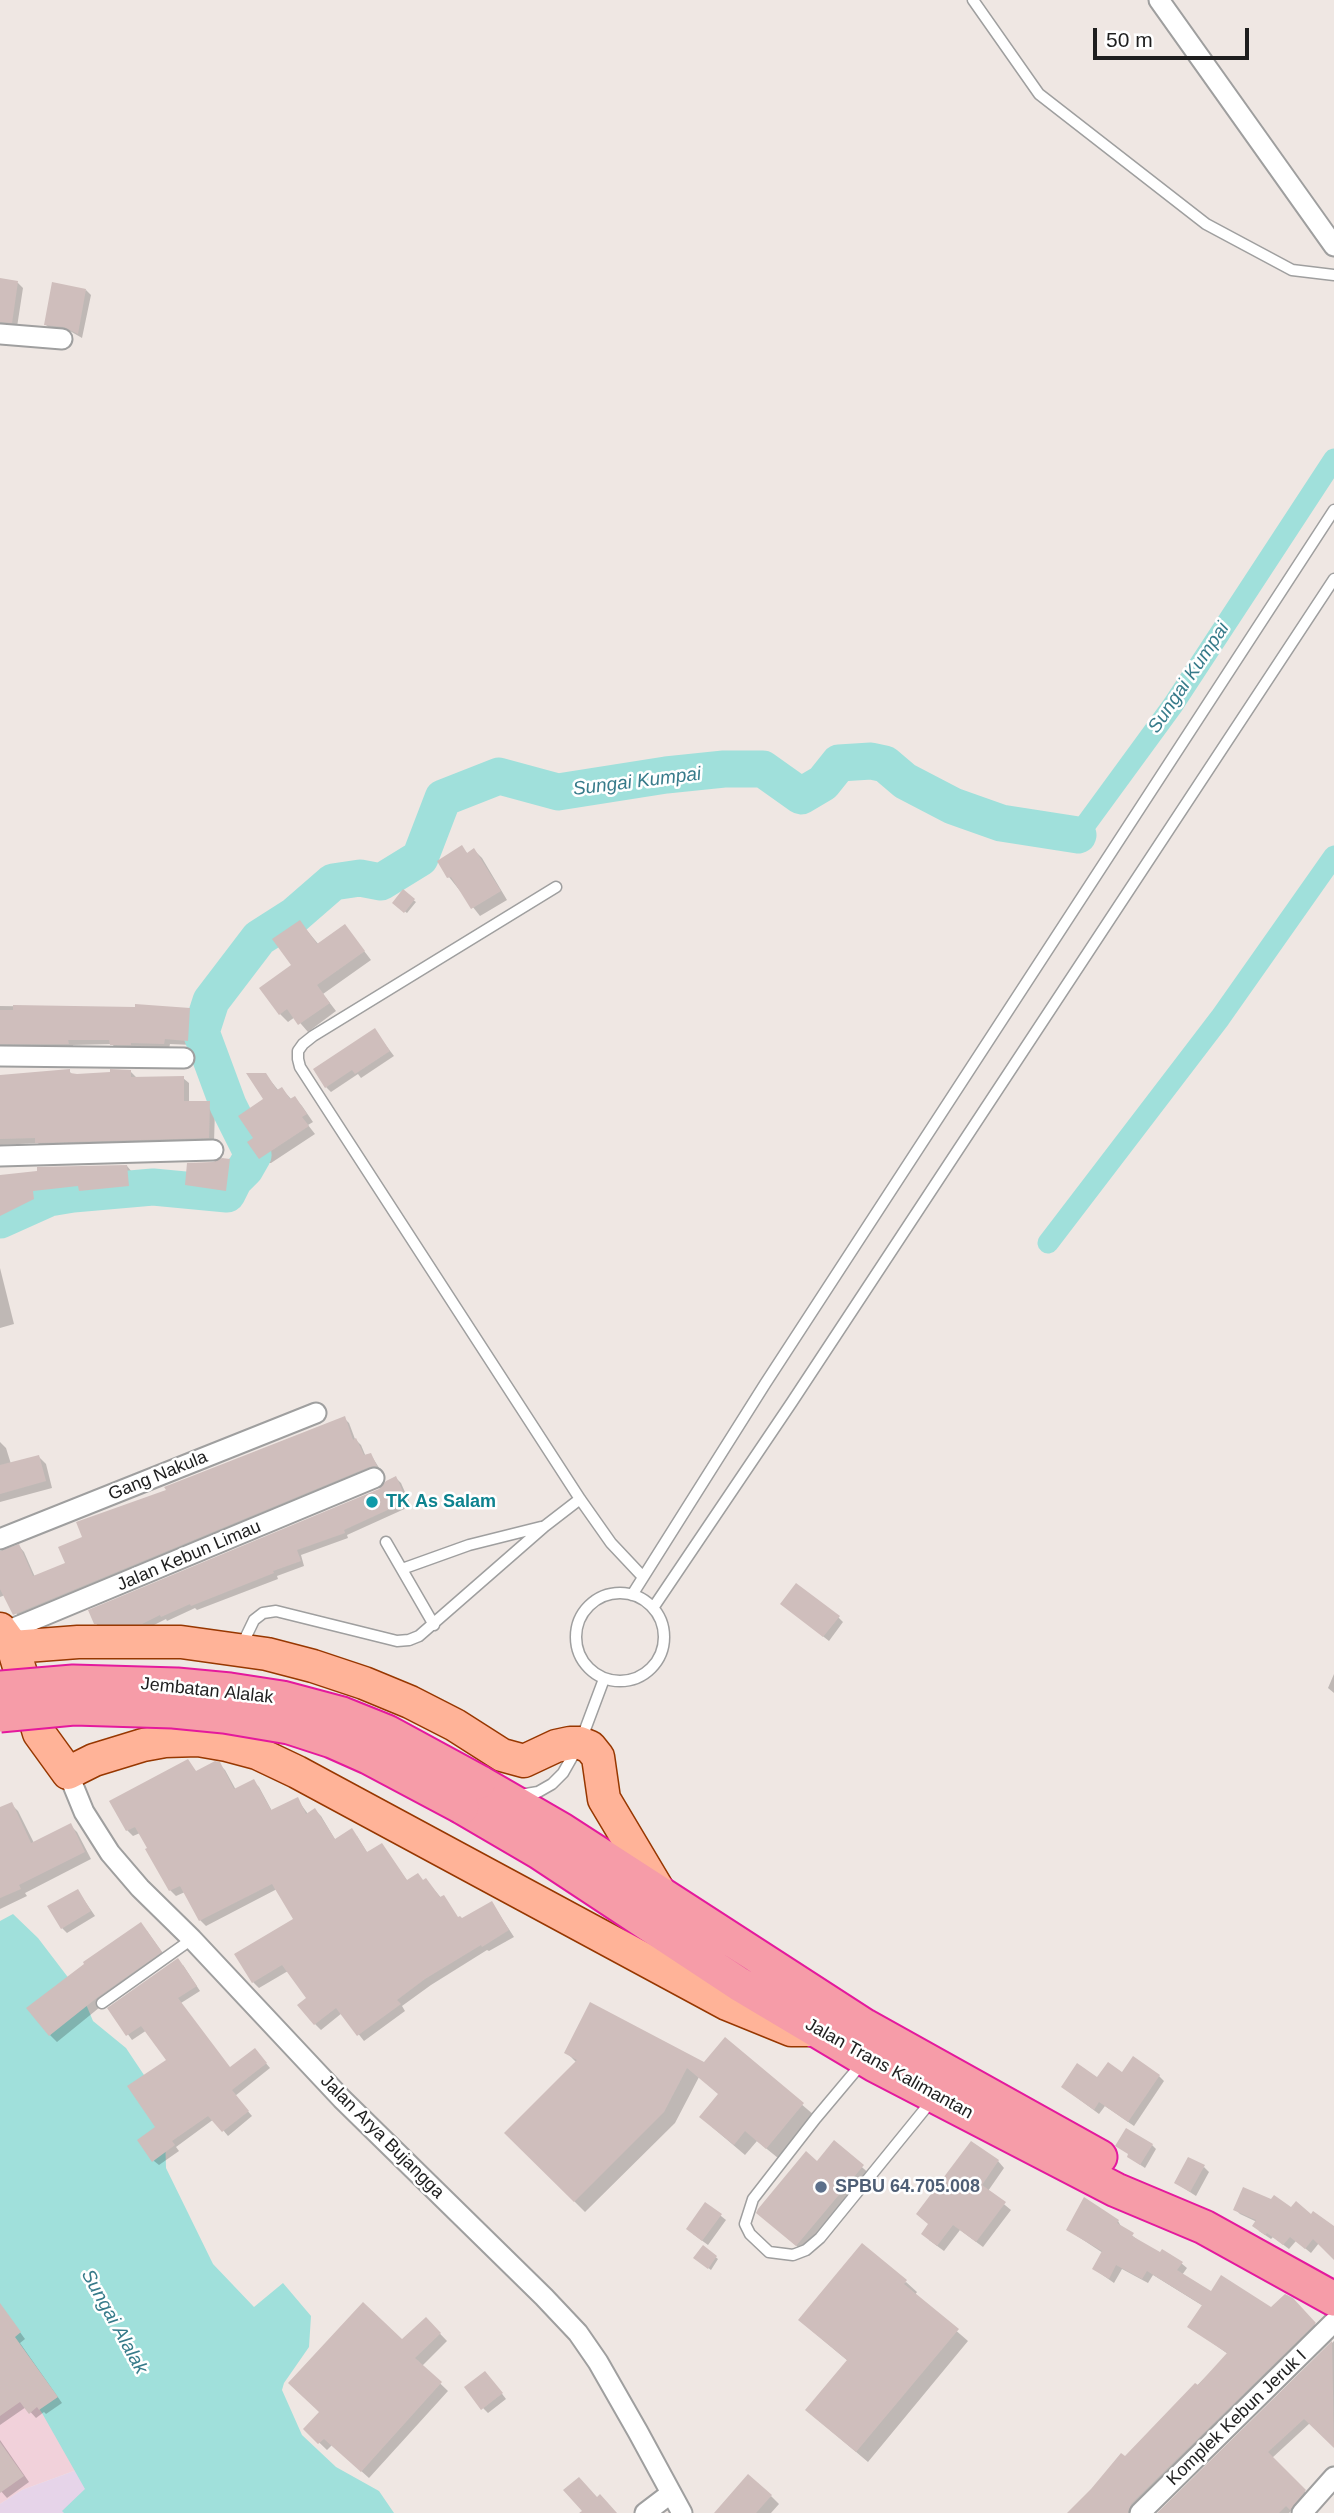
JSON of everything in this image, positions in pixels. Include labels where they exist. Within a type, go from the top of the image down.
[{"type":"highway","name":"Jembatan Alalak","points":[[0,1688],[73,1682],[177,1685],[282,1699],[342,1714],[387,1732],[471,1795]]},
{"type":"highway","name":"Jembatan Alalak","points":[[0,1715],[74,1708],[173,1711],[289,1727],[471,1795]]},
{"type":"highway","name":"Jalan Trans Kalimantan","points":[[471,1795],[508,1798],[865,2026],[1126,2171],[1334,2279]]},
{"type":"highway","name":"Jalan Trans Kalimantan","points":[[471,1795],[539,1852],[739,1984],[866,2060],[1116,2190],[1204,2227],[1334,2299]]},
{"type":"main road","points":[[660,1893],[604,1799],[598,1757],[590,1748],[580,1743],[570,1742],[556,1746],[524,1761],[502,1755],[421,1708],[364,1683],[267,1654],[181,1642],[78,1642],[5,1636],[39,1733],[68,1773],[94,1760],[165,1741],[198,1740],[257,1753],[309,1778],[727,2004],[791,2030],[814,2029]]},
{"type":"street","points":[[1159,0],[1334,246]]},
{"type":"street","points":[[0,334],[62,339]]},
{"type":"street","points":[[0,1056],[184,1058]]},
{"type":"street","points":[[0,1156],[213,1150]]},
{"type":"street","name":"Gang Nakula","points":[[0,1539],[316,1413]]},
{"type":"street","name":"Jalan Kebun Limau","points":[[5,1636],[374,1478]]},
{"type":"street","name":"Jalan Arya Bujangga","points":[[68,1773],[84,1812],[110,1853],[140,1888],[192,1938],[342,2099],[578,2333],[598,2362],[682,2513]]},
{"type":"street","name":"Komplek Kebun Jeruk I","points":[[1139,2513],[1334,2322]]},
{"type":"street","points":[[1302,2513],[1334,2477]]},
{"type":"street","points":[[645,2513],[670,2494]]},
{"type":"lane","points":[[973,0],[1039,94],[1206,224],[1292,270],[1334,275]]},
{"type":"lane","points":[[632,1595],[765,1384],[1334,510]]},
{"type":"lane","points":[[653,1608],[792,1402],[1334,579]]},
{"type":"lane","points":[[556,887],[313,1036],[303,1044],[298,1059],[300,1067],[580,1499],[611,1543],[643,1577]]},
{"type":"lane","points":[[240,1651],[254,1620],[263,1613],[276,1611],[397,1641],[419,1636],[545,1525],[580,1499]]},
{"type":"lane","points":[[402,1569],[469,1545],[545,1525]]},
{"type":"lane","points":[[386,1542],[434,1625]]},
{"type":"lane","points":[[612,1594],[632,1595],[653,1608],[664,1630],[664,1647],[657,1663],[645,1675],[628,1681],[604,1679],[583,1662],[576,1646],[576,1628],[583,1612],[596,1600],[612,1594]]},
{"type":"lane","points":[[508,1798],[538,1792],[552,1784],[563,1773],[580,1743],[604,1679]]},
{"type":"lane","points":[[102,2003],[192,1938]]},
{"type":"lane","points":[[866,2060],[816,2118],[753,2199],[745,2224],[750,2234],[769,2252],[793,2255],[806,2250],[820,2238],[935,2096]]},
{"type":"shaded area","points":[[0,2280],[82,2468],[22,2490],[0,2504]]},
{"type":"shaded area","points":[[82,2468],[135,2513],[0,2513],[0,2504],[22,2490]]},
{"type":"water","name":"Sungai Alalak","points":[[13,1914],[38,1938],[83,1997],[93,2021],[126,2048],[164,2105],[166,2168],[213,2264],[254,2307],[283,2283],[311,2316],[309,2347],[282,2390],[302,2435],[336,2467],[379,2491],[394,2513],[62,2511],[85,2489],[42,2413],[0,2352],[0,1921]]},
{"type":"building","points":[[0,278],[18,281],[12,323],[0,322]]},
{"type":"building","points":[[52,282],[86,289],[78,334],[64,327],[44,325]]},
{"type":"building","points":[[462,845],[467,853],[474,848],[501,891],[471,909],[451,877],[447,878],[437,861]]},
{"type":"building","points":[[403,889],[415,899],[404,913],[392,903]]},
{"type":"building","points":[[300,920],[317,944],[345,924],[365,951],[317,985],[330,1003],[298,1025],[287,1009],[279,1015],[259,988],[291,965],[272,939]]},
{"type":"building","points":[[135,1004],[190,1008],[188,1041],[165,1039],[164,1044],[131,1045],[110,1045],[109,1040],[68,1040],[69,1044],[0,1044],[0,1010],[13,1010],[13,1005],[135,1007]]},
{"type":"building","points":[[375,1028],[390,1051],[355,1074],[352,1070],[325,1088],[313,1069]]},
{"type":"building","points":[[70,1069],[70,1073],[77,1074],[110,1072],[110,1069],[131,1070],[131,1077],[184,1076],[184,1101],[210,1101],[209,1138],[35,1143],[35,1138],[0,1139],[0,1075]]},
{"type":"building","points":[[246,1073],[266,1073],[277,1090],[282,1087],[290,1099],[295,1096],[307,1114],[302,1117],[309,1126],[259,1159],[247,1142],[253,1138],[238,1116],[263,1099]]},
{"type":"building","points":[[222,1158],[230,1159],[226,1191],[185,1185],[187,1163],[213,1162]]},
{"type":"building","points":[[127,1165],[129,1186],[79,1191],[78,1186],[33,1191],[34,1199],[0,1216],[0,1175],[37,1171],[37,1167]]},
{"type":"building","points":[[345,1416],[353,1440],[356,1438],[364,1455],[371,1453],[377,1466],[369,1467],[13,1615],[0,1589],[0,1551],[19,1544],[33,1576],[65,1563],[58,1547],[82,1537],[76,1522],[166,1490],[164,1487]]},
{"type":"building","points":[[39,1455],[46,1481],[0,1494],[0,1465]]},
{"type":"building","points":[[396,1476],[407,1501],[344,1530],[345,1533],[297,1550],[301,1561],[142,1624],[94,1624],[88,1610],[379,1489],[386,1481]]},
{"type":"building","points":[[796,1583],[840,1616],[823,1637],[780,1604]]},
{"type":"building","points":[[188,1759],[196,1771],[215,1761],[220,1762],[234,1789],[254,1779],[271,1810],[298,1797],[306,1814],[315,1808],[335,1839],[352,1828],[367,1852],[382,1843],[407,1880],[418,1873],[423,1880],[426,1878],[440,1897],[444,1895],[458,1917],[462,1918],[492,1901],[509,1930],[425,1979],[397,2000],[401,2004],[357,2036],[336,2008],[314,2025],[297,2005],[306,1998],[282,1965],[252,1983],[234,1954],[293,1919],[272,1884],[199,1921],[180,1886],[169,1891],[135,1827],[126,1831],[109,1801]]},
{"type":"building","points":[[12,1802],[31,1843],[71,1823],[85,1852],[19,1885],[21,1889],[0,1898],[0,1807]]},
{"type":"building","points":[[78,1889],[91,1911],[61,1929],[47,1906]]},
{"type":"building","points":[[141,1922],[162,1952],[49,2036],[26,2008],[84,1964],[83,1962]]},
{"type":"building","points":[[178,1958],[197,1986],[178,1998],[230,2067],[255,2048],[267,2063],[232,2090],[249,2111],[222,2132],[208,2116],[172,2141],[175,2145],[152,2162],[137,2140],[155,2127],[127,2086],[166,2060],[141,2026],[126,2036],[107,2008]]},
{"type":"building","points":[[590,2002],[704,2062],[725,2037],[804,2103],[766,2149],[745,2131],[734,2145],[699,2117],[718,2094],[687,2068],[664,2112],[574,2202],[504,2133],[577,2060],[564,2053]]},
{"type":"building","points":[[1133,2056],[1160,2075],[1128,2122],[1099,2102],[1094,2110],[1061,2087],[1077,2063],[1097,2077],[1108,2062],[1122,2072]]},
{"type":"building","points":[[1126,2128],[1153,2144],[1140,2165],[1115,2146]]},
{"type":"building","points":[[834,2140],[864,2165],[796,2246],[756,2213],[806,2151],[817,2161]]},
{"type":"building","points":[[971,2141],[999,2160],[982,2185],[1006,2202],[976,2242],[953,2225],[937,2246],[921,2234],[928,2224],[916,2214]]},
{"type":"building","points":[[1188,2157],[1205,2165],[1190,2192],[1174,2183]]},
{"type":"building","points":[[1243,2187],[1271,2199],[1274,2195],[1291,2207],[1296,2201],[1311,2214],[1313,2211],[1334,2226],[1334,2260],[1313,2239],[1305,2249],[1290,2237],[1283,2245],[1252,2226],[1256,2220],[1233,2210]]},
{"type":"building","points":[[1084,2197],[1119,2220],[1117,2223],[1134,2233],[1132,2236],[1183,2262],[1177,2270],[1211,2291],[1221,2275],[1271,2307],[1285,2294],[1293,2298],[1316,2323],[1131,2504],[1128,2513],[1067,2513],[1121,2453],[1125,2456],[1227,2353],[1187,2327],[1202,2305],[1147,2271],[1142,2279],[1116,2265],[1109,2279],[1092,2269],[1102,2251],[1066,2230]]},
{"type":"building","points":[[705,2202],[722,2214],[702,2241],[686,2229]]},
{"type":"building","points":[[862,2243],[907,2280],[904,2284],[959,2329],[856,2452],[805,2410],[847,2360],[798,2320]]},
{"type":"building","points":[[703,2245],[717,2256],[708,2269],[693,2258]]},
{"type":"building","points":[[363,2302],[402,2339],[426,2317],[441,2333],[415,2358],[442,2382],[361,2472],[324,2439],[318,2444],[303,2429],[319,2412],[288,2383]]},
{"type":"building","points":[[0,2303],[21,2332],[15,2337],[58,2397],[29,2414],[20,2402],[0,2416]]},
{"type":"building","points":[[1332,2341],[1334,2448],[1304,2419],[1268,2452],[1306,2490],[1290,2510],[1286,2506],[1279,2513],[1157,2513]]},
{"type":"building","points":[[485,2371],[503,2393],[481,2410],[464,2387]]},
{"type":"building","points":[[0,2442],[24,2476],[0,2493]]},
{"type":"building","points":[[748,2474],[772,2495],[756,2513],[714,2513]]},
{"type":"building","points":[[579,2477],[597,2497],[600,2494],[617,2513],[579,2513],[582,2511],[563,2490]]},
{"type":"waterway","name":"Sungai Kumpai","points":[[1078,835],[1173,705],[1334,459]]},
{"type":"waterway","name":"Sungai Kumpai","points":[[0,1220],[49,1198],[73,1194],[153,1187],[227,1194],[253,1155],[228,1105],[201,1032],[211,1001],[259,938],[295,915],[333,882],[360,878],[381,882],[420,858],[443,798],[499,776],[558,792],[666,775],[724,769],[763,769],[801,796],[823,783],[839,763],[871,761],[885,764],[905,781],[953,806],[1001,823],[1078,835]]},
{"type":"waterway","points":[[1048,1243],[1220,1018],[1334,856]]},
{"type":"place","name":"TK As Salam","points":[[372,1502]]},
{"type":"place","name":"SPBU 64.705.008","points":[[821,2187]]}]
